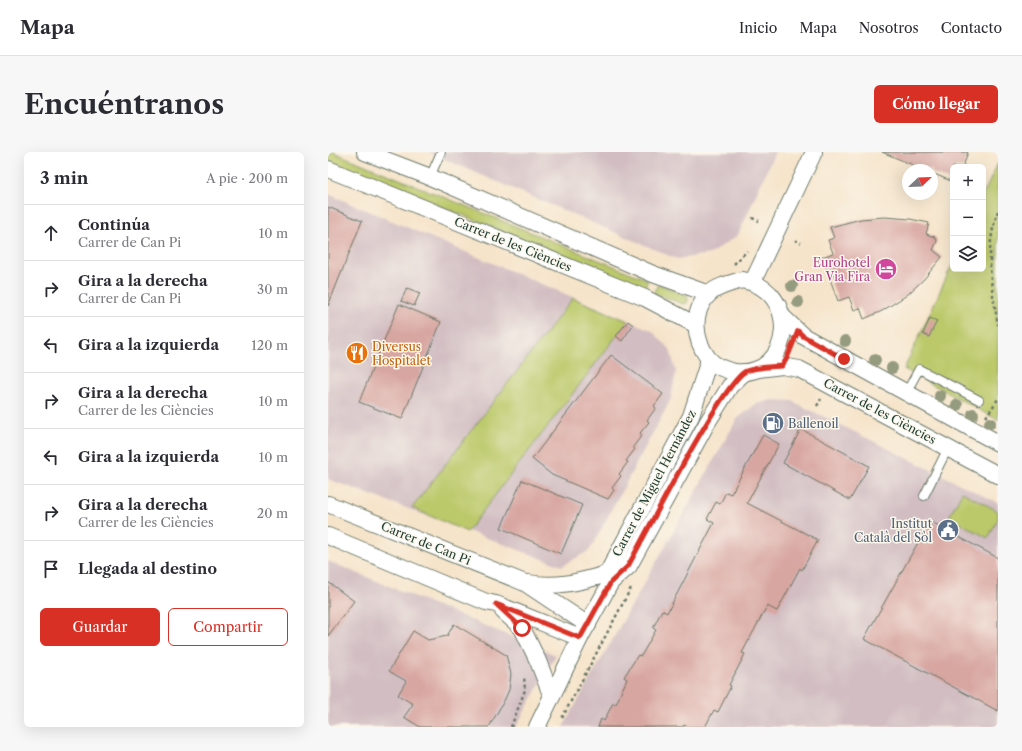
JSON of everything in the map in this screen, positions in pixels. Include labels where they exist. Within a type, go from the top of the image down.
[{"type":"street","points":[[365,152],[430,178],[653,274],[710,294]]},
{"type":"street","points":[[753,282],[814,152]]},
{"type":"street","name":"Carrer de les Ciències","points":[[328,169],[645,298],[696,324]]},
{"type":"street","points":[[784,318],[783,339],[773,357],[751,370],[725,370],[710,360],[699,338],[696,324],[697,311],[710,294],[728,284],[742,280],[753,282],[771,295],[784,318],[803,336],[906,394],[998,443]]},
{"type":"street","name":"Carrer de Miguel Hernández","points":[[537,727],[609,578],[691,416],[710,360]]},
{"type":"street","name":"Carrer de les Ciències","points":[[751,370],[782,366],[799,369],[998,475]]},
{"type":"street","name":"Carrer de Miguel Hernández","points":[[609,578],[628,566],[706,423],[730,386],[751,370]]},
{"type":"street","name":"Carrer de Can Pi","points":[[328,504],[525,583],[538,585],[571,584],[609,578]]},
{"type":"street","points":[[328,536],[486,602],[584,632]]},
{"type":"street","name":"Carrer de Can Pi","points":[[525,583],[584,632]]},
{"type":"street","points":[[496,604],[522,628],[552,697]]},
{"type":"lane","points":[[430,178],[441,152]]},
{"type":"lane","points":[[906,394],[919,369],[979,400]]},
{"type":"lane","points":[[924,496],[948,448]]},
{"type":"path","points":[[998,211],[991,239],[988,266],[998,325]]},
{"type":"path","points":[[752,218],[759,221]]},
{"type":"path","points":[[795,240],[800,244]]},
{"type":"path","points":[[983,423],[998,399]]},
{"type":"path","points":[[511,727],[525,690],[524,669]]},
{"type":"shaded area","points":[[428,152],[775,152],[738,235],[710,254],[677,259]]},
{"type":"shaded area","points":[[328,194],[651,330],[670,349],[676,371],[671,399],[590,550],[562,566],[328,479]]},
{"type":"shaded area","points":[[772,400],[792,401],[998,503],[998,727],[563,727],[737,419],[756,404]]},
{"type":"shaded area","points":[[328,561],[556,655],[516,727],[328,727]]},
{"type":"green space","points":[[328,152],[333,152],[648,280],[644,289],[328,160]]},
{"type":"green space","points":[[998,163],[998,420],[904,369],[950,269],[950,272],[986,272],[986,189]]},
{"type":"green space","points":[[658,284],[686,295],[688,299],[687,303],[683,304],[654,293]]},
{"type":"green space","points":[[573,298],[628,321],[467,532],[412,508]]},
{"type":"green space","points":[[962,492],[998,511],[998,519],[988,538],[949,517]]},
{"type":"building","points":[[882,152],[968,152],[964,164],[950,164],[950,181],[938,176],[938,164],[911,164]]},
{"type":"building","points":[[328,207],[362,221],[328,306]]},
{"type":"building","name":"Eurohotel Gran Via Fira","points":[[884,217],[910,219],[929,223],[926,234],[935,237],[937,241],[933,250],[942,257],[924,279],[907,295],[882,311],[864,319],[860,308],[854,310],[849,297],[838,301],[822,257],[833,253],[828,240],[834,238],[830,227],[861,219]]},
{"type":"building","points":[[407,288],[420,293],[414,306],[401,301]]},
{"type":"building","points":[[399,304],[441,322],[402,419],[359,402]]},
{"type":"building","points":[[930,318],[937,321],[929,337],[923,334]]},
{"type":"building","points":[[628,321],[633,325],[622,341],[616,336]]},
{"type":"building","points":[[611,355],[663,394],[654,406],[656,408],[647,420],[649,422],[640,433],[642,435],[633,447],[635,449],[626,461],[628,462],[619,474],[621,476],[612,488],[614,490],[608,499],[552,475],[532,459]]},
{"type":"building","points":[[768,422],[772,424],[770,427],[766,425]]},
{"type":"building","points":[[801,429],[869,466],[850,500],[783,463]]},
{"type":"building","points":[[763,435],[779,444],[747,503],[818,540],[802,570],[800,568],[777,611],[767,606],[742,653],[745,654],[729,685],[731,686],[718,712],[714,710],[705,727],[688,727],[684,725],[683,727],[598,727],[601,719],[604,721],[613,703],[616,704],[627,679],[624,677],[638,655],[641,656],[656,630],[653,628],[662,610],[667,613],[714,523],[707,519],[716,502],[720,504],[726,492],[731,494]]},
{"type":"building","points":[[522,480],[582,505],[561,554],[501,528]]},
{"type":"building","points":[[930,521],[998,558],[998,711],[864,639]]},
{"type":"building","points":[[328,582],[354,601],[328,636]]},
{"type":"building","points":[[454,624],[506,655],[511,674],[509,690],[489,727],[420,727],[404,717],[413,704],[398,695],[406,681],[389,671],[413,631],[428,640],[447,636]]},
{"type":"place","name":"Eurohotel Gran Via Fira","points":[[886,269]]},
{"type":"place","name":"Diversus Hospitalet","points":[[357,353]]},
{"type":"place","name":"Ballenoil","points":[[773,423]]},
{"type":"place","name":"Institut Català del Sòl","points":[[948,530]]},
{"type":"route","points":[[522,628],[496,604],[580,638],[611,582],[628,566],[706,423],[730,386],[745,372],[782,366],[787,358],[798,331],[803,336],[844,359]]}]
